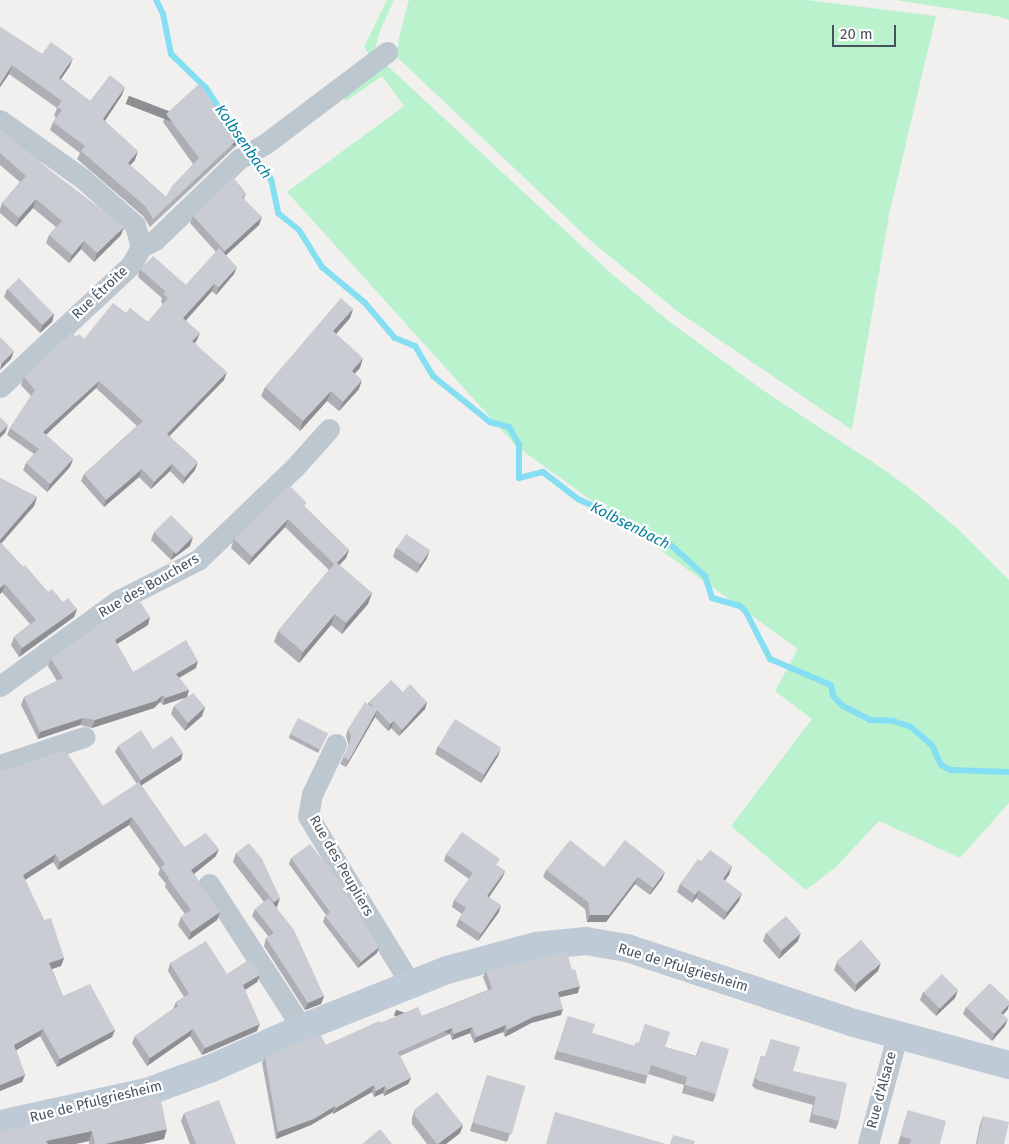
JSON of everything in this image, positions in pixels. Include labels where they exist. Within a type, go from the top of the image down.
[{"type":"main road","name":"Rue de Pfulgriesheim","points":[[0,1124],[147,1092],[212,1068],[302,1028],[410,983],[447,970],[536,946],[586,941],[627,948],[897,1036],[1009,1065]]},
{"type":"street","points":[[0,120],[82,178],[135,225],[141,247],[155,240],[247,154],[265,144],[387,52]]},
{"type":"street","name":"Rue Étroite","points":[[0,387],[131,265],[141,247]]},
{"type":"street","name":"Rue des Bouchers","points":[[0,686],[119,600],[198,560],[296,467],[329,428]]},
{"type":"street","points":[[0,764],[84,737]]},
{"type":"street","name":"Rue des Peupliers","points":[[336,744],[312,794],[308,816],[410,983]]},
{"type":"street","points":[[208,884],[302,1028]]},
{"type":"street","name":"Rue d'Alsace","points":[[868,1144],[897,1036]]},
{"type":"green space","points":[[387,0],[394,0],[380,31],[372,59],[364,47]]},
{"type":"green space","points":[[409,0],[807,0],[936,16],[889,215],[852,430],[677,311],[592,242],[397,57],[399,37]]},
{"type":"green space","points":[[896,0],[1009,0],[1009,20],[997,16]]},
{"type":"green space","points":[[379,58],[614,276],[670,322],[764,391],[889,473],[919,496],[960,531],[1009,580],[1009,803],[960,858],[879,821],[836,867],[806,890],[731,826],[812,719],[775,691],[798,649],[516,446],[287,192],[404,106],[382,76],[346,101],[337,90]]},
{"type":"building","points":[[0,27],[42,54],[51,42],[73,58],[59,78],[90,101],[110,75],[125,87],[103,119],[138,151],[128,163],[166,197],[172,186],[199,158],[166,114],[199,84],[239,138],[153,219],[146,207],[81,151],[85,146],[53,122],[62,110],[57,107],[62,101],[12,65],[0,84]]},
{"type":"building","points":[[0,129],[124,227],[97,253],[84,241],[72,255],[49,235],[62,221],[36,199],[19,218],[2,203],[26,176],[0,153]]},
{"type":"building","points":[[233,177],[246,193],[242,197],[262,217],[225,251],[193,216]]},
{"type":"building","points":[[219,248],[237,267],[219,287],[214,284],[183,318],[200,333],[192,341],[227,372],[167,434],[198,462],[185,477],[172,464],[154,482],[142,469],[106,500],[84,474],[143,421],[99,381],[43,432],[73,459],[50,484],[26,463],[39,449],[10,428],[35,390],[24,377],[72,332],[76,337],[79,334],[84,339],[113,303],[126,313],[130,308],[148,322],[168,298],[163,294],[166,292],[140,269],[153,256],[186,285]]},
{"type":"building","points":[[19,278],[54,314],[42,325],[7,289]]},
{"type":"building","points":[[341,298],[353,309],[333,331],[363,358],[352,371],[362,380],[343,402],[331,391],[303,421],[265,387]]},
{"type":"building","points":[[0,337],[14,351],[1,364],[0,363]]},
{"type":"building","points":[[0,417],[8,425],[0,433]]},
{"type":"building","points":[[0,478],[37,497],[0,540]]},
{"type":"building","points":[[289,485],[306,502],[303,505],[349,550],[337,563],[334,564],[288,519],[252,557],[234,539]]},
{"type":"building","points":[[171,515],[193,537],[176,554],[154,532]]},
{"type":"building","points":[[406,534],[430,550],[421,564],[396,548]]},
{"type":"building","points":[[0,542],[23,567],[25,565],[48,592],[52,589],[63,602],[68,598],[77,609],[22,648],[14,637],[36,620],[5,584],[0,588]]},
{"type":"building","points":[[336,562],[372,593],[346,623],[335,614],[303,652],[278,631]]},
{"type":"building","points":[[139,600],[150,617],[115,640],[133,672],[186,640],[198,661],[176,674],[189,690],[165,698],[163,695],[156,701],[95,720],[83,718],[40,732],[24,697],[63,678],[51,659],[98,625]]},
{"type":"building","points":[[391,680],[403,692],[410,684],[427,702],[402,730],[394,721],[390,724],[377,710],[349,760],[343,757],[350,742],[351,736],[348,729],[365,702],[374,708],[369,702]]},
{"type":"building","points":[[193,693],[205,707],[188,723],[174,706]]},
{"type":"building","points":[[298,718],[328,733],[320,749],[290,734]]},
{"type":"building","points":[[455,719],[501,748],[484,775],[438,746]]},
{"type":"building","points":[[141,730],[153,749],[172,736],[183,753],[141,780],[118,746]]},
{"type":"building","points":[[65,750],[103,806],[139,782],[184,847],[206,833],[219,849],[191,870],[220,912],[191,932],[181,917],[191,910],[168,879],[161,867],[165,864],[132,817],[60,862],[56,854],[23,875],[44,920],[51,918],[64,958],[49,963],[63,996],[90,984],[115,1030],[60,1059],[43,1029],[14,1045],[25,1075],[0,1085],[0,772]]},
{"type":"building","points":[[462,832],[500,859],[496,865],[505,871],[487,896],[501,905],[481,934],[459,919],[466,908],[454,900],[473,873],[446,854]]},
{"type":"building","points":[[570,840],[604,867],[625,840],[665,872],[653,888],[638,877],[609,915],[590,915],[588,902],[546,870]]},
{"type":"building","points":[[249,843],[262,859],[280,898],[274,902],[236,853]]},
{"type":"building","points":[[310,844],[337,878],[379,947],[361,962],[325,916],[330,912],[291,858]]},
{"type":"building","points":[[710,850],[732,866],[723,879],[742,893],[727,912],[699,890],[695,895],[680,884],[698,859],[701,861]]},
{"type":"building","points":[[269,898],[294,930],[324,996],[308,1003],[266,938],[274,933],[255,909]]},
{"type":"building","points":[[786,916],[801,933],[781,950],[766,933]]},
{"type":"building","points":[[861,940],[881,963],[856,984],[836,962]]},
{"type":"building","points":[[206,941],[227,974],[250,959],[260,975],[243,985],[260,1024],[205,1048],[193,1029],[150,1058],[135,1036],[178,1006],[176,1002],[189,994],[170,963]]},
{"type":"building","points":[[567,952],[572,970],[575,969],[580,986],[558,992],[563,1009],[533,1017],[507,1030],[506,1025],[476,1037],[472,1027],[454,1034],[452,1028],[398,1052],[411,1078],[387,1090],[385,1086],[376,1091],[374,1085],[314,1119],[278,1132],[265,1057],[320,1034],[326,1045],[379,1021],[380,1023],[418,1007],[422,1016],[492,989],[486,971]]},
{"type":"building","points":[[942,974],[958,990],[940,1009],[924,992]]},
{"type":"building","points":[[990,983],[1009,1001],[1009,1004],[1001,1013],[1008,1019],[994,1034],[966,1007]]},
{"type":"building","points":[[568,1016],[595,1024],[592,1033],[634,1046],[636,1042],[639,1043],[645,1024],[670,1032],[665,1047],[697,1057],[701,1041],[729,1049],[716,1094],[685,1085],[687,1077],[651,1065],[648,1076],[557,1051]]},
{"type":"building","points":[[771,1039],[800,1047],[793,1071],[847,1083],[839,1121],[812,1114],[816,1097],[759,1081],[755,1078],[761,1056],[765,1058]]},
{"type":"building","points":[[487,1075],[525,1086],[512,1134],[473,1123]]},
{"type":"building","points":[[437,1092],[463,1125],[438,1144],[415,1116],[415,1109]]},
{"type":"building","points":[[160,1096],[167,1129],[105,1144],[95,1144],[92,1131],[46,1141],[48,1144],[0,1144],[0,1132]]},
{"type":"building","points":[[219,1100],[236,1144],[196,1144],[184,1113]]},
{"type":"building","points":[[908,1110],[946,1121],[940,1144],[910,1144],[911,1139],[900,1136]]},
{"type":"building","points":[[555,1112],[666,1144],[546,1144]]},
{"type":"building","points":[[983,1116],[1009,1122],[1004,1144],[977,1144]]},
{"type":"building","points":[[380,1129],[392,1144],[362,1144]]},
{"type":"building","points":[[673,1135],[695,1141],[694,1144],[670,1144]]},
{"type":"waterway","name":"Kolbsenbach","points":[[156,0],[163,14],[171,54],[206,88],[254,161],[271,179],[278,213],[299,230],[322,267],[365,303],[395,338],[415,346],[433,376],[490,422],[509,427],[519,444],[519,478],[543,472],[578,499],[604,511],[616,522],[672,546],[705,576],[712,598],[740,606],[746,612],[770,659],[831,685],[833,696],[843,706],[870,720],[893,721],[911,727],[932,745],[941,765],[951,770],[1009,772]]}]
